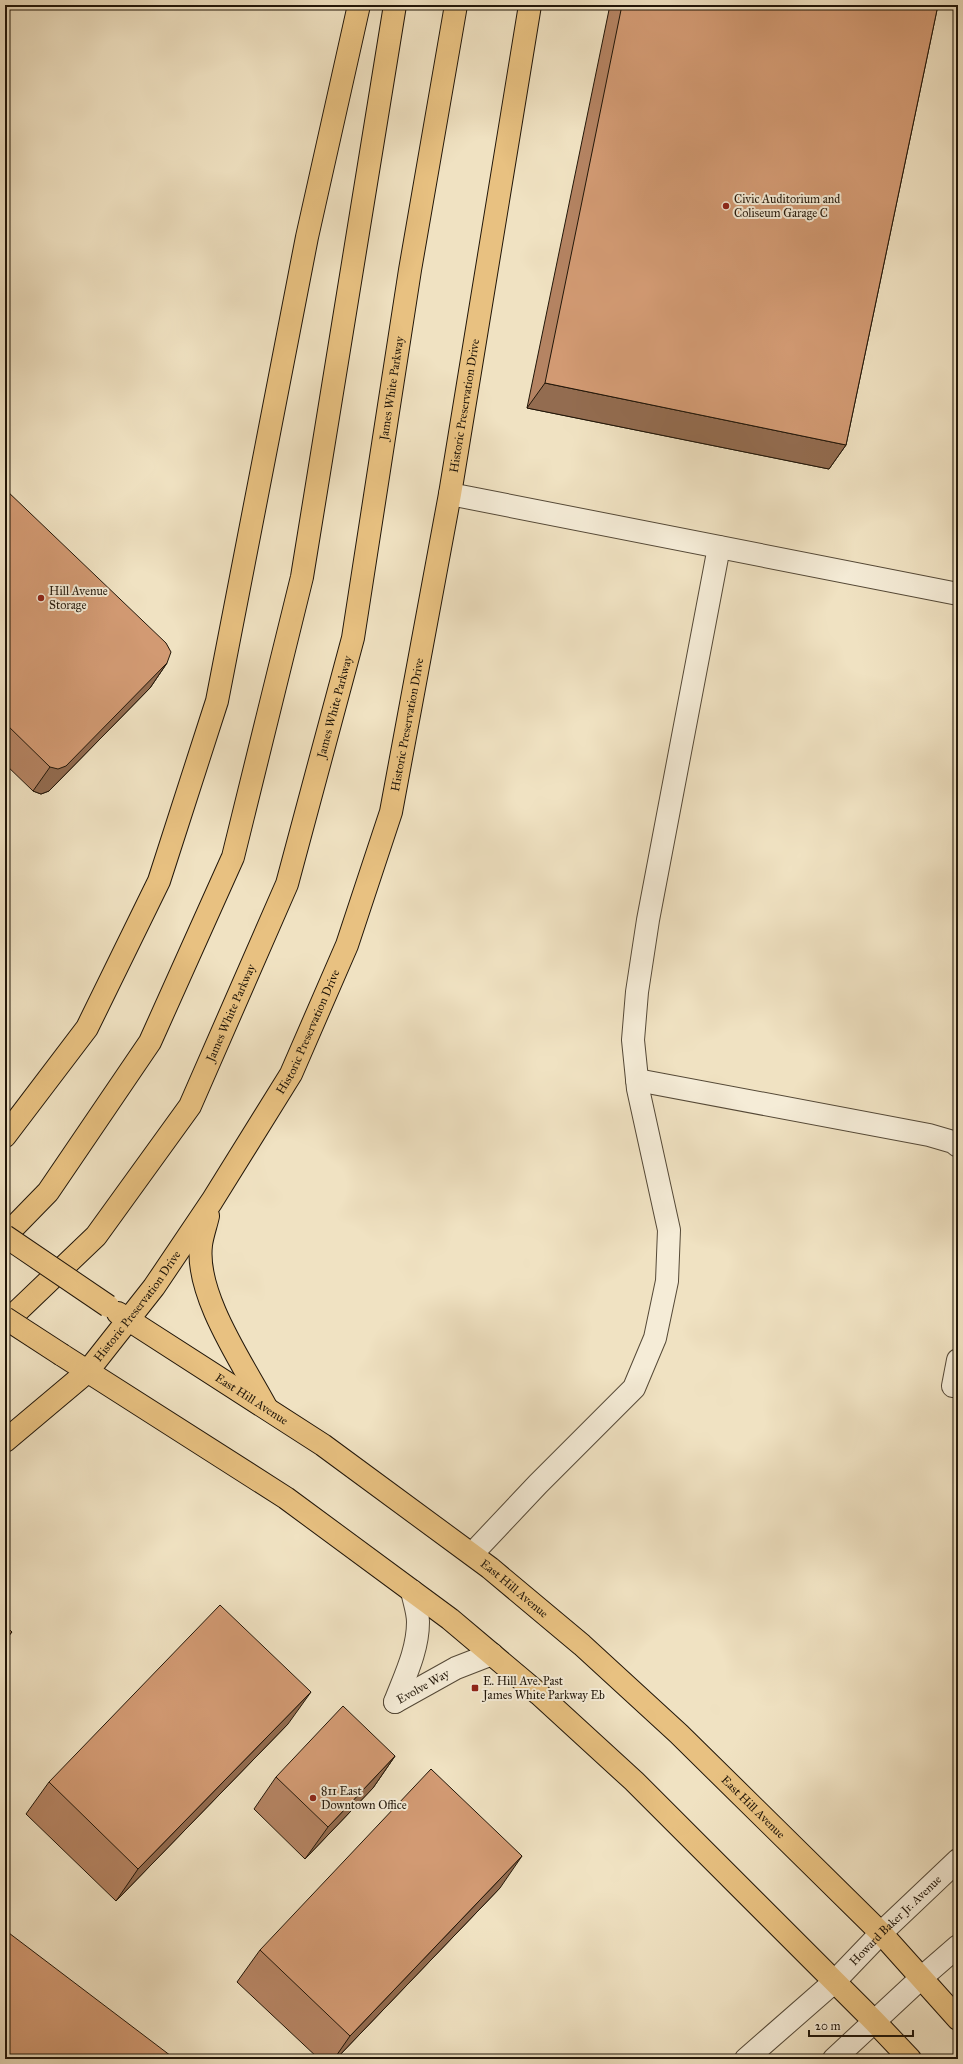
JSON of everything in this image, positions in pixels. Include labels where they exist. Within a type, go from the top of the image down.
[{"type":"main road","points":[[5,1136],[87,1028],[159,881],[217,701],[307,237],[359,5]]},
{"type":"main road","points":[[5,1236],[48,1192],[150,1042],[233,857],[302,577],[395,5]]},
{"type":"main road","name":"James White Parkway","points":[[5,1323],[96,1236],[190,1106],[287,884],[353,638],[408,278],[456,5]]},
{"type":"main road","name":"Historic Preservation Drive","points":[[5,1441],[87,1372],[154,1287],[212,1201],[290,1074],[350,938],[392,812],[450,494],[530,5]]},
{"type":"main road","points":[[212,1201],[201,1246],[202,1271],[208,1296],[215,1314],[268,1410]]},
{"type":"main road","name":"East Hill Avenue","points":[[5,1236],[129,1320],[323,1445],[472,1554],[582,1646],[679,1734],[881,1933],[920,1979],[958,2020]]},
{"type":"main road","points":[[5,1318],[87,1372],[286,1498],[450,1619],[539,1694],[634,1781],[874,2021],[910,2059]]},
{"type":"street","points":[[450,494],[958,594]]},
{"type":"street","points":[[472,1554],[538,1484],[634,1388],[656,1338],[668,1281],[669,1230],[637,1080],[633,1040],[637,992],[648,920],[719,547]]},
{"type":"street","points":[[637,1080],[929,1135],[953,1142],[958,1146]]},
{"type":"street","points":[[953,1386],[958,1360]]},
{"type":"street","name":"Evolve Way","points":[[412,1591],[418,1620],[414,1653],[395,1702],[456,1668],[492,1654]]},
{"type":"street","name":"Howard Baker Jr. Avenue","points":[[746,2059],[834,1982],[881,1933],[958,1860]]},
{"type":"street","points":[[834,2059],[920,1979],[958,1946]]},
{"type":"building","name":"Civic Auditorium and Coliseum Garage C","points":[[622,5],[938,5],[846,445],[545,383]]},
{"type":"building","name":"Hill Avenue Storage","points":[[5,489],[166,643],[171,652],[167,663],[66,766],[58,769],[50,767],[5,723]]},
{"type":"building","points":[[220,1605],[311,1692],[138,1869],[49,1782]]},
{"type":"building","points":[[5,1625],[12,1632],[5,1639]]},
{"type":"building","points":[[343,1706],[395,1756],[328,1827],[276,1777]]},
{"type":"building","points":[[431,1769],[522,1856],[350,2036],[260,1950]]},
{"type":"building","points":[[5,1930],[175,2059],[5,2059]]},
{"type":"place","name":"Civic Auditorium and Coliseum Garage C","points":[[726,206]]},
{"type":"place","name":"Hill Avenue Storage","points":[[41,598]]},
{"type":"place","name":"E. Hill Ave. Past James White Parkway Eb","points":[[475,1688]]},
{"type":"place","name":"811 East Downtown Office","points":[[313,1798]]}]
